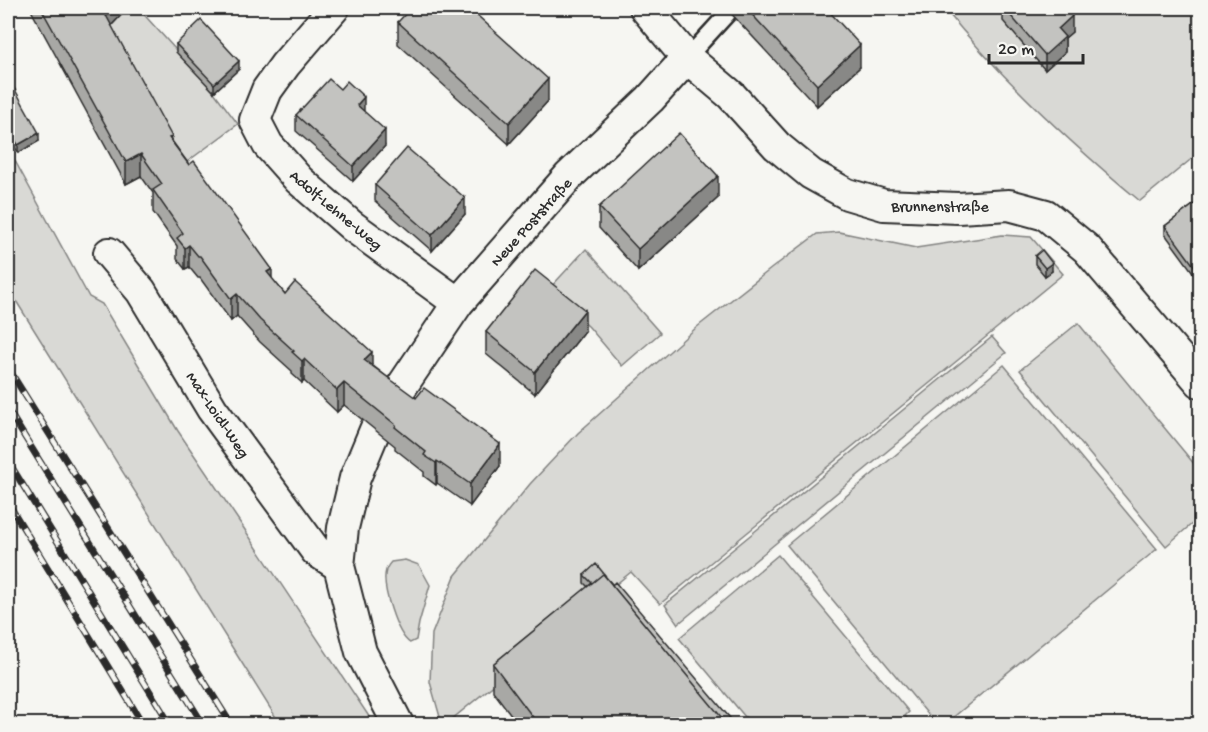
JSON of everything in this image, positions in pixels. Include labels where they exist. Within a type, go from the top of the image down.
[{"type":"street","name":"Adolf-Lehne-Weg","points":[[334,8],[285,65],[267,90],[255,120],[268,145],[298,180],[351,226],[458,303]]},
{"type":"street","name":"Brunnenstraße","points":[[645,8],[687,58],[731,95],[777,146],[811,174],[847,194],[884,205],[958,207],[1009,205],[1046,215],[1087,249],[1200,382]]},
{"type":"street","name":"Neue Poststraße","points":[[392,401],[458,303],[569,176],[650,99],[687,58]]},
{"type":"street","name":"Max-Loidl-Weg","points":[[109,253],[141,291],[212,409],[288,513],[316,551],[339,566]]},
{"type":"street","points":[[375,430],[355,478],[343,528],[339,566],[362,652],[398,724]]},
{"type":"lane","points":[[687,58],[730,12]]},
{"type":"shaded area","points":[[127,8],[138,8],[214,92],[238,124],[176,170],[104,34]]},
{"type":"shaded area","points":[[944,8],[1200,8],[1200,152],[1140,201],[1037,109],[989,60]]},
{"type":"shaded area","points":[[8,148],[89,297],[102,304],[178,431],[374,724],[280,724],[8,288]]},
{"type":"shaded area","points":[[839,232],[916,248],[1002,235],[1031,237],[1063,274],[660,604],[631,572],[446,724],[442,724],[430,682],[432,634],[455,576],[530,484],[578,433],[697,327],[772,268],[817,234]]},
{"type":"shaded area","points":[[586,249],[660,333],[622,366],[589,327],[549,289]]},
{"type":"shaded area","points":[[1078,323],[1200,471],[1200,517],[1166,546],[1020,370]]},
{"type":"shaded area","points":[[992,337],[1006,353],[678,624],[665,605]]},
{"type":"shaded area","points":[[1004,365],[1157,549],[945,724],[936,724],[787,545]]},
{"type":"shaded area","points":[[778,555],[909,712],[905,716],[912,724],[751,724],[679,638]]},
{"type":"shaded area","points":[[405,560],[419,565],[430,585],[416,640],[410,643],[395,621],[385,577],[386,569],[391,562]]},
{"type":"building","points":[[41,8],[102,8],[172,137],[169,138],[189,165],[194,161],[272,269],[267,272],[285,294],[295,282],[372,352],[364,360],[416,398],[424,388],[500,444],[470,484],[437,461],[436,463],[424,455],[426,452],[395,427],[396,425],[344,383],[337,390],[304,359],[302,361],[292,352],[294,351],[260,320],[237,294],[231,299],[200,256],[189,245],[185,248],[177,238],[183,233],[153,190],[162,184],[141,154],[126,162]]},
{"type":"building","points":[[102,8],[114,8],[106,16]]},
{"type":"building","points":[[411,8],[469,8],[548,79],[509,123],[398,22]]},
{"type":"building","points":[[746,8],[826,8],[860,45],[817,85]]},
{"type":"building","points":[[1004,8],[1065,8],[1072,16],[1058,29],[1065,37],[1045,55]]},
{"type":"building","points":[[201,20],[239,61],[214,84],[176,44]]},
{"type":"building","points":[[8,77],[39,133],[18,145],[8,126]]},
{"type":"building","points":[[329,79],[340,89],[347,81],[364,97],[357,105],[385,130],[353,166],[296,115]]},
{"type":"building","points":[[679,133],[718,176],[638,249],[599,207]]},
{"type":"building","points":[[407,148],[465,198],[432,235],[375,185]]},
{"type":"building","points":[[1200,200],[1200,274],[1165,226]]},
{"type":"building","points":[[1042,250],[1052,263],[1045,268],[1035,256]]},
{"type":"building","points":[[535,270],[585,310],[535,372],[486,332]]},
{"type":"building","points":[[596,564],[605,575],[603,574],[592,583],[584,575]]},
{"type":"building","points":[[603,574],[727,724],[539,724],[535,720],[493,664]]},
{"type":"building","points":[[615,582],[735,724],[727,724],[612,585]]},
{"type":"railway","points":[[8,368],[231,724]]},
{"type":"railway","points":[[8,410],[203,724]]},
{"type":"railway","points":[[8,461],[170,724]]},
{"type":"railway","points":[[8,503],[143,724]]}]
